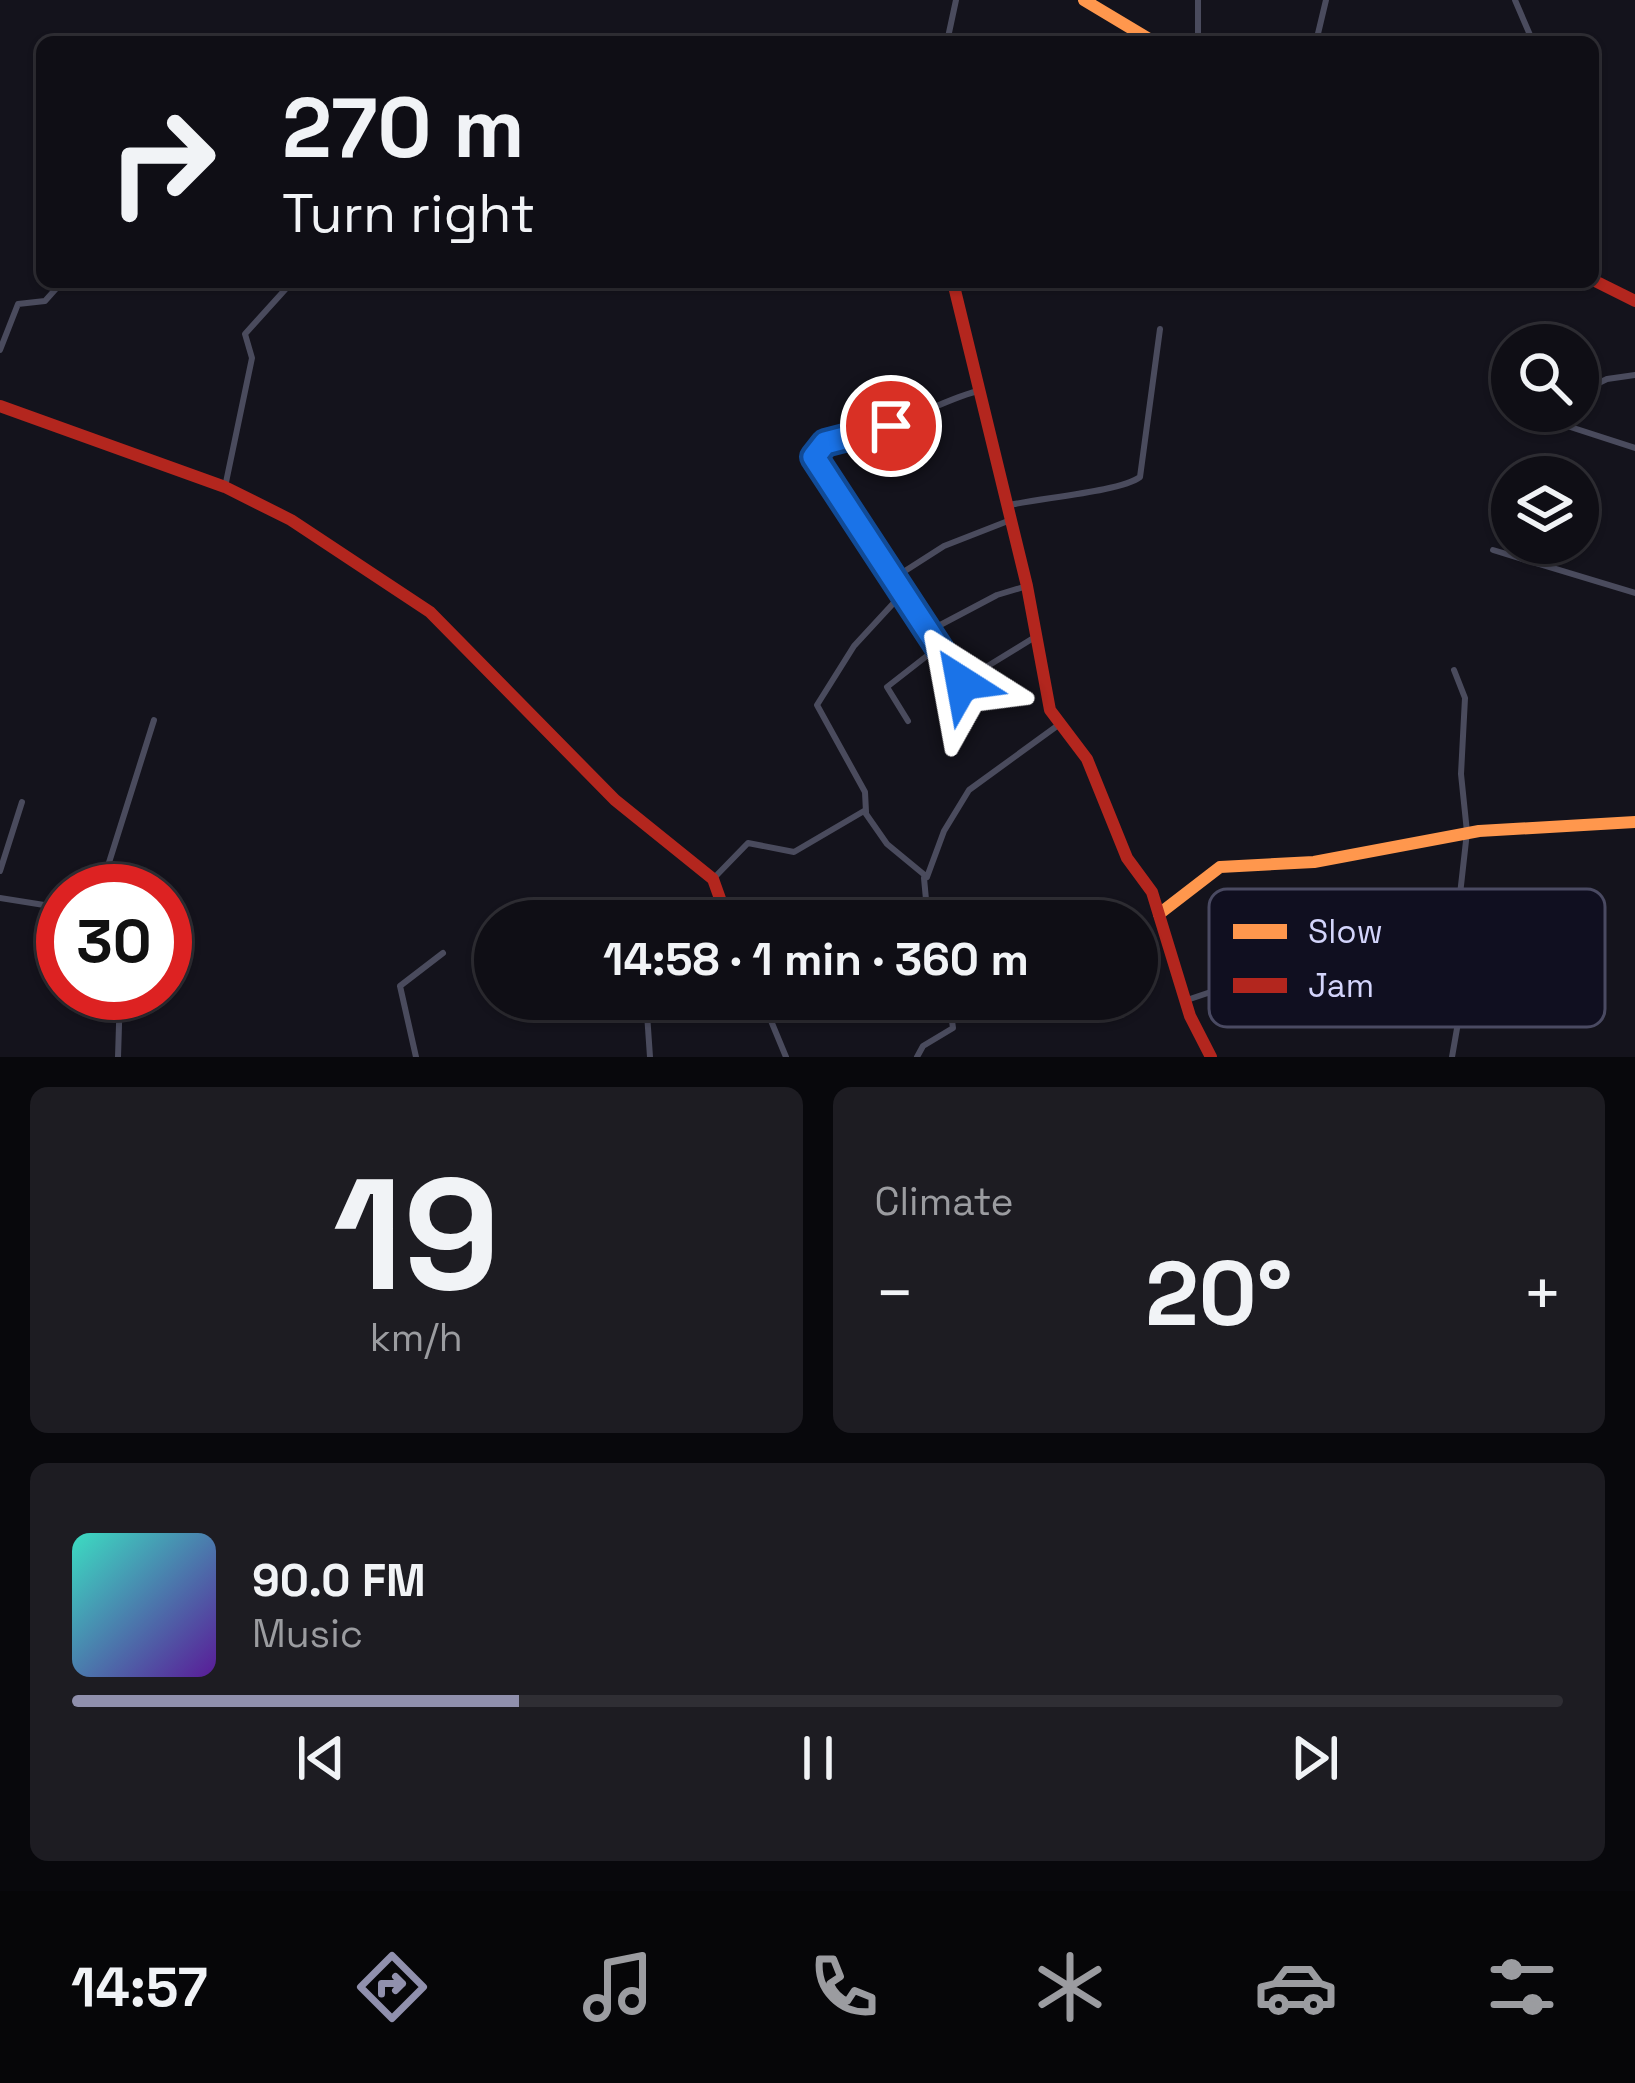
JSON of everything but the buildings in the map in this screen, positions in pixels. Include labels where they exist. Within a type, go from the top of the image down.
[{"type":"street","points":[[948,36],[956,0]]},
{"type":"street","points":[[1084,0],[1144,36]]},
{"type":"street","points":[[1198,0],[1198,36]]},
{"type":"street","points":[[1317,36],[1326,0]]},
{"type":"street","points":[[1515,0],[1530,36]]},
{"type":"street","points":[[1599,283],[1635,301]]},
{"type":"street","points":[[0,350],[18,304],[45,301],[57,288]]},
{"type":"street","points":[[225,487],[251,358],[245,334],[287,288]]},
{"type":"street","points":[[954,288],[1057,727],[1088,759],[1126,858],[1154,900]]},
{"type":"street","points":[[894,578],[1007,514],[1069,491],[1110,490],[1140,477],[1160,329]]},
{"type":"street","points":[[1599,382],[1635,375]]},
{"type":"street","points":[[978,391],[925,407],[883,431],[825,443],[814,452],[829,486],[962,683],[1038,636]]},
{"type":"street","points":[[0,406],[225,487],[291,520],[430,612],[615,800],[713,879],[720,900]]},
{"type":"street","points":[[1586,432],[1635,448]]},
{"type":"street","points":[[1539,564],[1635,593]]},
{"type":"street","points":[[928,632],[998,595],[1027,586]]},
{"type":"street","points":[[901,595],[854,646],[817,705],[865,793],[866,812],[887,844],[924,878]]},
{"type":"street","points":[[908,721],[887,687],[937,647]]},
{"type":"street","points":[[1454,670],[1466,698],[1461,774],[1467,832],[1461,889]]},
{"type":"street","points":[[109,864],[154,720]]},
{"type":"street","points":[[923,900],[924,878],[969,790],[1057,727]]},
{"type":"street","points":[[0,871],[22,802]]},
{"type":"street","points":[[713,879],[748,843],[794,852],[866,812]]},
{"type":"street","points":[[1210,1057],[1184,1001],[1158,915],[1220,868],[1314,862],[1467,832],[1635,822]]},
{"type":"street","points":[[0,898],[36,904]]},
{"type":"street","points":[[416,1057],[400,986],[442,953]]},
{"type":"street","points":[[1184,1001],[1209,993]]},
{"type":"street","points":[[118,1057],[119,1020]]},
{"type":"street","points":[[647,1020],[650,1057]]},
{"type":"street","points":[[771,1020],[786,1057]]},
{"type":"street","points":[[917,1057],[923,1046],[953,1028],[952,1020]]},
{"type":"street","points":[[1452,1057],[1457,1027]]},
{"type":"traffic: slow","points":[[1084,0],[1144,36]]},
{"type":"traffic: slow","points":[[1159,914],[1220,867],[1314,862],[1479,831],[1635,822]]},
{"type":"traffic: jam","points":[[1599,283],[1635,301]]},
{"type":"traffic: jam","points":[[954,288],[1027,586],[1050,710],[1087,759],[1127,858],[1152,892],[1190,1016],[1211,1057]]},
{"type":"traffic: jam","points":[[0,406],[225,487],[291,520],[430,612],[615,800],[713,879],[720,900]]},
{"type":"route","points":[[891,426],[825,443],[818,446],[814,457],[894,578],[896,589],[962,683]]}]
